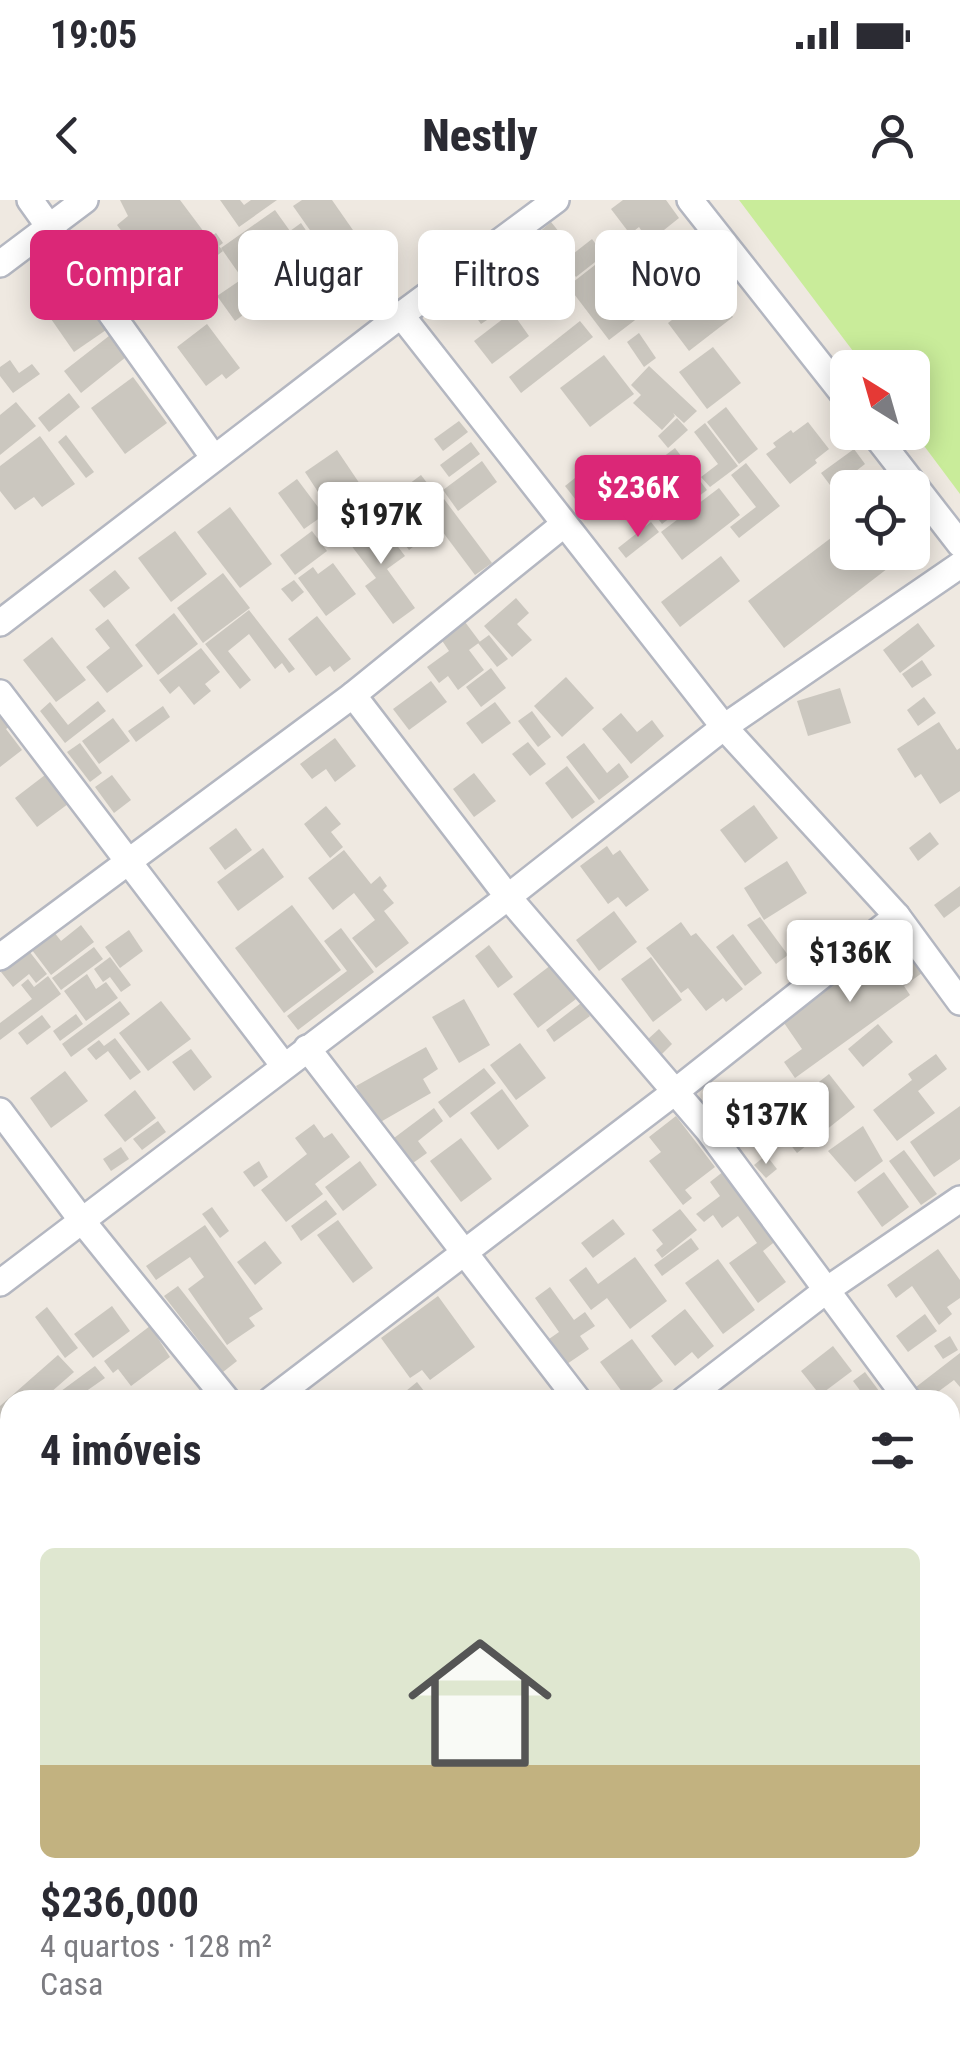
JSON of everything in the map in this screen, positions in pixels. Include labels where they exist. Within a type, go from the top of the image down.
[{"type":"street","points":[[30,200],[46,228],[214,458]]},
{"type":"street","points":[[0,264],[86,200]]},
{"type":"street","points":[[0,623],[556,200]]},
{"type":"street","points":[[690,200],[830,377]]},
{"type":"street","points":[[400,315],[724,728],[897,916],[960,1002]]},
{"type":"street","points":[[887,450],[960,544]]},
{"type":"street","points":[[0,958],[354,695],[563,525]]},
{"type":"street","points":[[0,1284],[508,898],[724,728],[960,566]]},
{"type":"street","points":[[0,692],[284,1066]]},
{"type":"street","points":[[354,695],[508,898],[676,1091],[901,1390]]},
{"type":"street","points":[[284,1390],[676,1091],[897,916]]},
{"type":"street","points":[[307,1048],[570,1390]]},
{"type":"street","points":[[0,1112],[219,1390]]},
{"type":"street","points":[[697,1390],[828,1289],[960,1199]]},
{"type":"green space","points":[[739,200],[960,200],[960,494],[927,450],[930,350],[852,350]]},
{"type":"building","points":[[120,200],[180,200],[202,230],[121,230],[117,225],[128,216]]},
{"type":"building","points":[[220,200],[240,200],[244,205],[251,200],[277,200],[239,227]]},
{"type":"building","points":[[302,200],[332,200],[353,230],[310,230],[293,206]]},
{"type":"building","points":[[623,200],[666,200],[679,218],[664,230],[627,230],[611,209]]},
{"type":"building","points":[[275,210],[289,230],[247,230]]},
{"type":"building","points":[[551,222],[557,230],[542,230]]},
{"type":"building","points":[[238,236],[238,272],[221,248]]},
{"type":"building","points":[[592,239],[595,243],[595,262],[576,277],[575,276],[575,252]]},
{"type":"building","points":[[595,265],[595,320],[635,320],[609,340],[575,295],[575,281]]},
{"type":"building","points":[[238,282],[238,319],[235,321],[218,295]]},
{"type":"building","points":[[52,320],[99,320],[106,330],[74,352]]},
{"type":"building","points":[[502,320],[518,320],[529,336],[492,364],[474,341]]},
{"type":"building","points":[[672,320],[729,320],[689,351],[668,323]]},
{"type":"building","points":[[580,321],[593,337],[521,393],[509,377]]},
{"type":"building","points":[[207,324],[240,368],[226,379],[222,374],[206,386],[177,347]]},
{"type":"building","points":[[639,333],[656,358],[644,367],[627,342]]},
{"type":"building","points":[[109,336],[126,357],[81,393],[64,371]]},
{"type":"building","points":[[713,347],[741,383],[707,409],[679,372]]},
{"type":"building","points":[[604,355],[634,394],[590,427],[560,388]]},
{"type":"building","points":[[10,360],[19,373],[32,364],[40,374],[13,393],[0,376],[0,367]]},
{"type":"building","points":[[649,366],[697,411],[684,423],[673,413],[675,416],[662,430],[633,403],[641,395],[631,385]]},
{"type":"building","points":[[133,377],[167,423],[125,454],[91,408]]},
{"type":"building","points":[[69,393],[80,407],[49,432],[38,418]]},
{"type":"building","points":[[16,402],[36,426],[0,455],[0,415]]},
{"type":"building","points":[[726,407],[758,449],[739,464],[707,422]]},
{"type":"building","points":[[677,418],[688,430],[668,448],[658,436]]},
{"type":"building","points":[[459,421],[468,432],[443,451],[434,439]]},
{"type":"building","points":[[808,422],[829,449],[790,484],[766,454],[776,447],[773,443]]},
{"type":"building","points":[[705,423],[738,466],[710,487],[701,477],[718,464],[694,432]]},
{"type":"building","points":[[66,435],[94,472],[86,478],[58,442]]},
{"type":"building","points":[[40,436],[75,484],[42,507],[34,497],[15,510],[0,491],[0,466]]},
{"type":"building","points":[[471,442],[480,454],[449,477],[440,465]]},
{"type":"building","points":[[675,448],[707,490],[662,524],[630,482]]},
{"type":"building","points":[[337,450],[366,493],[333,515],[305,472]]},
{"type":"building","points":[[853,450],[865,464],[857,470],[830,470],[830,485],[821,473]]},
{"type":"building","points":[[482,461],[497,482],[458,511],[443,490]]},
{"type":"building","points":[[746,463],[780,506],[739,538],[730,527],[756,507],[731,475]]},
{"type":"building","points":[[580,474],[595,493],[579,504],[565,486]]},
{"type":"building","points":[[421,475],[434,492],[390,525],[377,508]]},
{"type":"building","points":[[297,479],[324,515],[304,529],[278,493]]},
{"type":"building","points":[[719,488],[740,515],[682,560],[661,532]]},
{"type":"building","points":[[444,499],[492,563],[475,575],[439,527],[409,550],[393,529],[429,501],[433,507]]},
{"type":"building","points":[[230,507],[272,564],[240,588],[197,532]]},
{"type":"building","points":[[373,514],[405,556],[387,569],[415,608],[393,624],[365,586],[376,578],[344,536]]},
{"type":"building","points":[[651,522],[659,532],[626,558],[618,548]]},
{"type":"building","points":[[175,531],[207,574],[171,602],[138,558]]},
{"type":"building","points":[[312,531],[327,551],[295,575],[280,555]]},
{"type":"building","points":[[830,539],[830,570],[886,570],[784,648],[748,601]]},
{"type":"building","points":[[721,556],[740,581],[680,627],[661,602]]},
{"type":"building","points":[[333,563],[356,594],[326,616],[298,578],[313,567],[318,574]]},
{"type":"building","points":[[115,570],[130,588],[104,608],[89,590]]},
{"type":"building","points":[[223,573],[250,608],[203,643],[177,608]]},
{"type":"building","points":[[294,580],[304,592],[292,602],[281,589]]},
{"type":"building","points":[[516,598],[529,613],[517,624],[532,640],[512,657],[484,626]]},
{"type":"building","points":[[249,610],[295,669],[289,673],[282,663],[275,669],[249,634],[228,651],[251,680],[240,689],[205,644]]},
{"type":"building","points":[[174,613],[198,644],[158,675],[135,645]]},
{"type":"building","points":[[317,616],[351,659],[334,672],[330,666],[316,676],[288,639]]},
{"type":"building","points":[[108,619],[143,666],[107,693],[86,667],[110,648],[95,629]]},
{"type":"building","points":[[465,622],[480,642],[469,650],[484,670],[458,690],[448,676],[439,683],[427,667],[449,651],[441,639]]},
{"type":"building","points":[[918,623],[935,646],[900,673],[883,650]]},
{"type":"building","points":[[489,635],[508,659],[497,667],[478,643]]},
{"type":"building","points":[[52,637],[86,680],[56,702],[23,660]]},
{"type":"building","points":[[201,648],[220,672],[205,684],[211,691],[194,705],[179,686],[170,694],[159,680]]},
{"type":"building","points":[[922,660],[932,675],[912,688],[902,674]]},
{"type":"building","points":[[491,668],[506,688],[481,707],[466,687]]},
{"type":"building","points":[[566,677],[594,708],[562,737],[534,706]]},
{"type":"building","points":[[431,681],[447,702],[409,730],[393,709]]},
{"type":"building","points":[[840,688],[851,723],[808,736],[797,701]]},
{"type":"building","points":[[924,697],[936,713],[918,726],[907,710]]},
{"type":"building","points":[[98,701],[106,711],[65,743],[40,711],[50,702],[68,725]]},
{"type":"building","points":[[495,702],[511,723],[482,744],[466,723]]},
{"type":"building","points":[[0,704],[14,723],[6,729],[22,750],[0,767]]},
{"type":"building","points":[[163,706],[170,717],[136,742],[128,731]]},
{"type":"building","points":[[532,711],[551,737],[538,747],[518,721]]},
{"type":"building","points":[[621,713],[637,732],[652,720],[664,736],[631,764],[602,729]]},
{"type":"building","points":[[113,718],[130,741],[99,764],[82,741]]},
{"type":"building","points":[[939,722],[957,750],[960,748],[960,791],[940,804],[921,774],[915,778],[897,749]]},
{"type":"building","points":[[335,738],[356,766],[335,782],[326,769],[312,779],[300,764]]},
{"type":"building","points":[[528,742],[546,764],[530,776],[512,754]]},
{"type":"building","points":[[80,743],[102,773],[90,782],[67,752]]},
{"type":"building","points":[[584,743],[607,773],[619,763],[629,777],[599,800],[566,757]]},
{"type":"building","points":[[567,766],[595,802],[572,819],[545,783]]},
{"type":"building","points":[[474,773],[496,801],[474,817],[453,789]]},
{"type":"building","points":[[45,775],[68,804],[37,827],[15,798]]},
{"type":"building","points":[[112,775],[131,800],[114,813],[95,787]]},
{"type":"building","points":[[754,805],[778,838],[745,863],[720,830]]},
{"type":"building","points":[[326,806],[341,824],[331,832],[343,847],[330,858],[304,824]]},
{"type":"building","points":[[236,828],[252,850],[225,870],[209,848]]},
{"type":"building","points":[[930,832],[939,844],[918,861],[909,848]]},
{"type":"building","points":[[607,846],[613,855],[620,850],[649,890],[626,907],[618,897],[608,904],[580,866]]},
{"type":"building","points":[[263,848],[284,877],[238,911],[217,882]]},
{"type":"building","points":[[344,850],[371,884],[380,876],[387,886],[383,890],[394,903],[384,911],[409,943],[376,968],[352,938],[375,920],[354,893],[333,910],[308,878]]},
{"type":"building","points":[[787,861],[807,893],[764,920],[744,888]]},
{"type":"building","points":[[960,886],[960,906],[944,918],[934,905]]},
{"type":"building","points":[[292,905],[341,970],[284,1013],[235,948]]},
{"type":"building","points":[[614,911],[637,942],[599,971],[576,940]]},
{"type":"building","points":[[760,917],[788,955],[776,964],[747,925]]},
{"type":"building","points":[[681,922],[691,936],[696,933],[743,989],[706,1011],[688,988],[681,993],[646,948]]},
{"type":"building","points":[[81,925],[94,942],[51,975],[32,950],[54,932],[61,941]]},
{"type":"building","points":[[341,928],[374,972],[298,1030],[287,1016],[347,971],[324,941]]},
{"type":"building","points":[[129,930],[143,951],[120,968],[105,947]]},
{"type":"building","points":[[733,934],[762,973],[745,986],[716,947]]},
{"type":"building","points":[[897,938],[922,973],[904,986],[910,995],[795,1078],[784,1062],[802,1049],[782,1020]]},
{"type":"building","points":[[489,945],[513,977],[498,988],[475,956]]},
{"type":"building","points":[[94,947],[103,959],[61,990],[52,978]]},
{"type":"building","points":[[29,951],[47,974],[36,983],[29,974],[13,987],[1,972]]},
{"type":"building","points":[[110,957],[131,985],[121,992],[110,977],[103,982],[94,969]]},
{"type":"building","points":[[651,957],[682,1000],[653,1022],[621,979]]},
{"type":"building","points":[[551,965],[576,999],[538,1028],[513,994]]},
{"type":"building","points":[[87,974],[96,989],[106,982],[118,998],[86,1021],[64,991]]},
{"type":"building","points":[[48,976],[61,994],[0,1040],[0,1023],[32,999],[21,985],[28,979],[34,987]]},
{"type":"building","points":[[464,999],[490,1045],[459,1063],[432,1017]]},
{"type":"building","points":[[120,1001],[130,1014],[71,1057],[62,1044]]},
{"type":"building","points":[[161,1001],[191,1039],[148,1071],[119,1033]]},
{"type":"building","points":[[581,1003],[590,1016],[554,1042],[546,1030]]},
{"type":"building","points":[[76,1014],[83,1024],[60,1041],[53,1031]]},
{"type":"building","points":[[42,1015],[51,1027],[27,1045],[18,1033]]},
{"type":"building","points":[[878,1024],[893,1042],[863,1067],[848,1049]]},
{"type":"building","points":[[659,1029],[672,1044],[661,1055],[647,1040]]},
{"type":"building","points":[[115,1038],[141,1072],[130,1080],[108,1051],[96,1060],[87,1049],[99,1040],[104,1046]]},
{"type":"building","points":[[520,1043],[546,1078],[516,1100],[490,1065]]},
{"type":"building","points":[[426,1047],[438,1069],[423,1079],[431,1093],[377,1124],[356,1086]]},
{"type":"building","points":[[191,1049],[212,1077],[194,1091],[172,1062]]},
{"type":"building","points":[[936,1054],[947,1069],[918,1091],[935,1113],[897,1141],[873,1110],[912,1080],[908,1074]]},
{"type":"building","points":[[484,1068],[496,1083],[450,1118],[438,1102]]},
{"type":"building","points":[[65,1071],[88,1101],[51,1128],[30,1098]]},
{"type":"building","points":[[829,1074],[855,1107],[797,1153],[771,1120]]},
{"type":"building","points":[[502,1089],[529,1126],[498,1150],[470,1113]]},
{"type":"building","points":[[135,1090],[156,1118],[125,1142],[104,1115]]},
{"type":"building","points":[[960,1106],[960,1159],[934,1177],[910,1142]]},
{"type":"building","points":[[434,1108],[443,1121],[418,1141],[427,1153],[413,1163],[394,1138]]},
{"type":"building","points":[[676,1116],[715,1167],[685,1190],[692,1198],[683,1205],[649,1161],[661,1152],[649,1137]]},
{"type":"building","points":[[158,1121],[166,1132],[142,1150],[133,1139]]},
{"type":"building","points":[[314,1124],[324,1138],[332,1133],[350,1157],[315,1184],[323,1194],[286,1222],[261,1190],[307,1154],[295,1138]]},
{"type":"building","points":[[863,1126],[883,1161],[855,1182],[828,1151]]},
{"type":"building","points":[[461,1138],[492,1179],[461,1202],[430,1161]]},
{"type":"building","points":[[121,1147],[129,1159],[111,1171],[103,1159]]},
{"type":"building","points":[[904,1150],[937,1194],[921,1205],[889,1161]]},
{"type":"building","points":[[766,1155],[777,1169],[766,1178],[754,1165]]},
{"type":"building","points":[[259,1161],[268,1177],[254,1187],[243,1172]]},
{"type":"building","points":[[360,1161],[377,1185],[343,1211],[325,1187]]},
{"type":"building","points":[[724,1171],[777,1240],[763,1251],[786,1282],[758,1303],[729,1263],[757,1243],[738,1216],[722,1228],[713,1215],[704,1222],[696,1214],[720,1196],[710,1182]]},
{"type":"building","points":[[884,1172],[909,1207],[882,1227],[857,1192]]},
{"type":"building","points":[[326,1200],[337,1214],[301,1241],[291,1226]]},
{"type":"building","points":[[212,1207],[229,1231],[220,1238],[202,1214]]},
{"type":"building","points":[[680,1209],[697,1230],[662,1258],[656,1250],[663,1244],[652,1230]]},
{"type":"building","points":[[613,1219],[625,1234],[593,1258],[581,1243]]},
{"type":"building","points":[[338,1220],[373,1268],[353,1283],[317,1235]]},
{"type":"building","points":[[205,1225],[263,1309],[249,1318],[255,1326],[227,1345],[188,1289],[204,1277],[190,1257],[156,1280],[146,1266]]},
{"type":"building","points":[[691,1238],[699,1249],[662,1276],[654,1265]]},
{"type":"building","points":[[265,1241],[282,1263],[255,1285],[237,1262]]},
{"type":"building","points":[[938,1249],[960,1280],[960,1298],[947,1307],[952,1314],[939,1325],[912,1286],[896,1298],[887,1285]]},
{"type":"building","points":[[635,1257],[667,1301],[630,1329],[607,1298],[591,1310],[569,1280],[586,1267],[598,1284]]},
{"type":"building","points":[[718,1259],[755,1310],[723,1334],[685,1283]]},
{"type":"building","points":[[178,1286],[237,1361],[223,1372],[164,1296]]},
{"type":"building","points":[[550,1287],[574,1320],[585,1312],[595,1326],[580,1336],[589,1349],[567,1364],[549,1339],[559,1332],[535,1298]]},
{"type":"building","points":[[438,1296],[475,1347],[430,1380],[422,1370],[410,1378],[381,1338]]},
{"type":"building","points":[[112,1306],[130,1331],[93,1358],[74,1334]]},
{"type":"building","points":[[47,1307],[78,1348],[65,1358],[35,1317]]},
{"type":"building","points":[[685,1309],[714,1346],[698,1359],[692,1352],[675,1366],[651,1336]]},
{"type":"building","points":[[925,1314],[937,1331],[908,1352],[896,1336]]},
{"type":"building","points":[[150,1326],[170,1357],[131,1386],[118,1369],[113,1373],[104,1361]]},
{"type":"building","points":[[950,1336],[958,1350],[943,1359],[934,1346]]},
{"type":"building","points":[[632,1339],[663,1381],[651,1390],[621,1390],[600,1362]]},
{"type":"building","points":[[833,1346],[852,1371],[827,1390],[816,1390],[801,1371]]},
{"type":"building","points":[[960,1353],[960,1387],[954,1380],[940,1390],[916,1387]]},
{"type":"building","points":[[58,1355],[74,1372],[53,1390],[18,1390]]},
{"type":"building","points":[[95,1366],[105,1378],[88,1390],[62,1390]]},
{"type":"building","points":[[865,1372],[878,1390],[860,1390],[853,1381]]},
{"type":"building","points":[[417,1382],[423,1390],[407,1390]]}]
